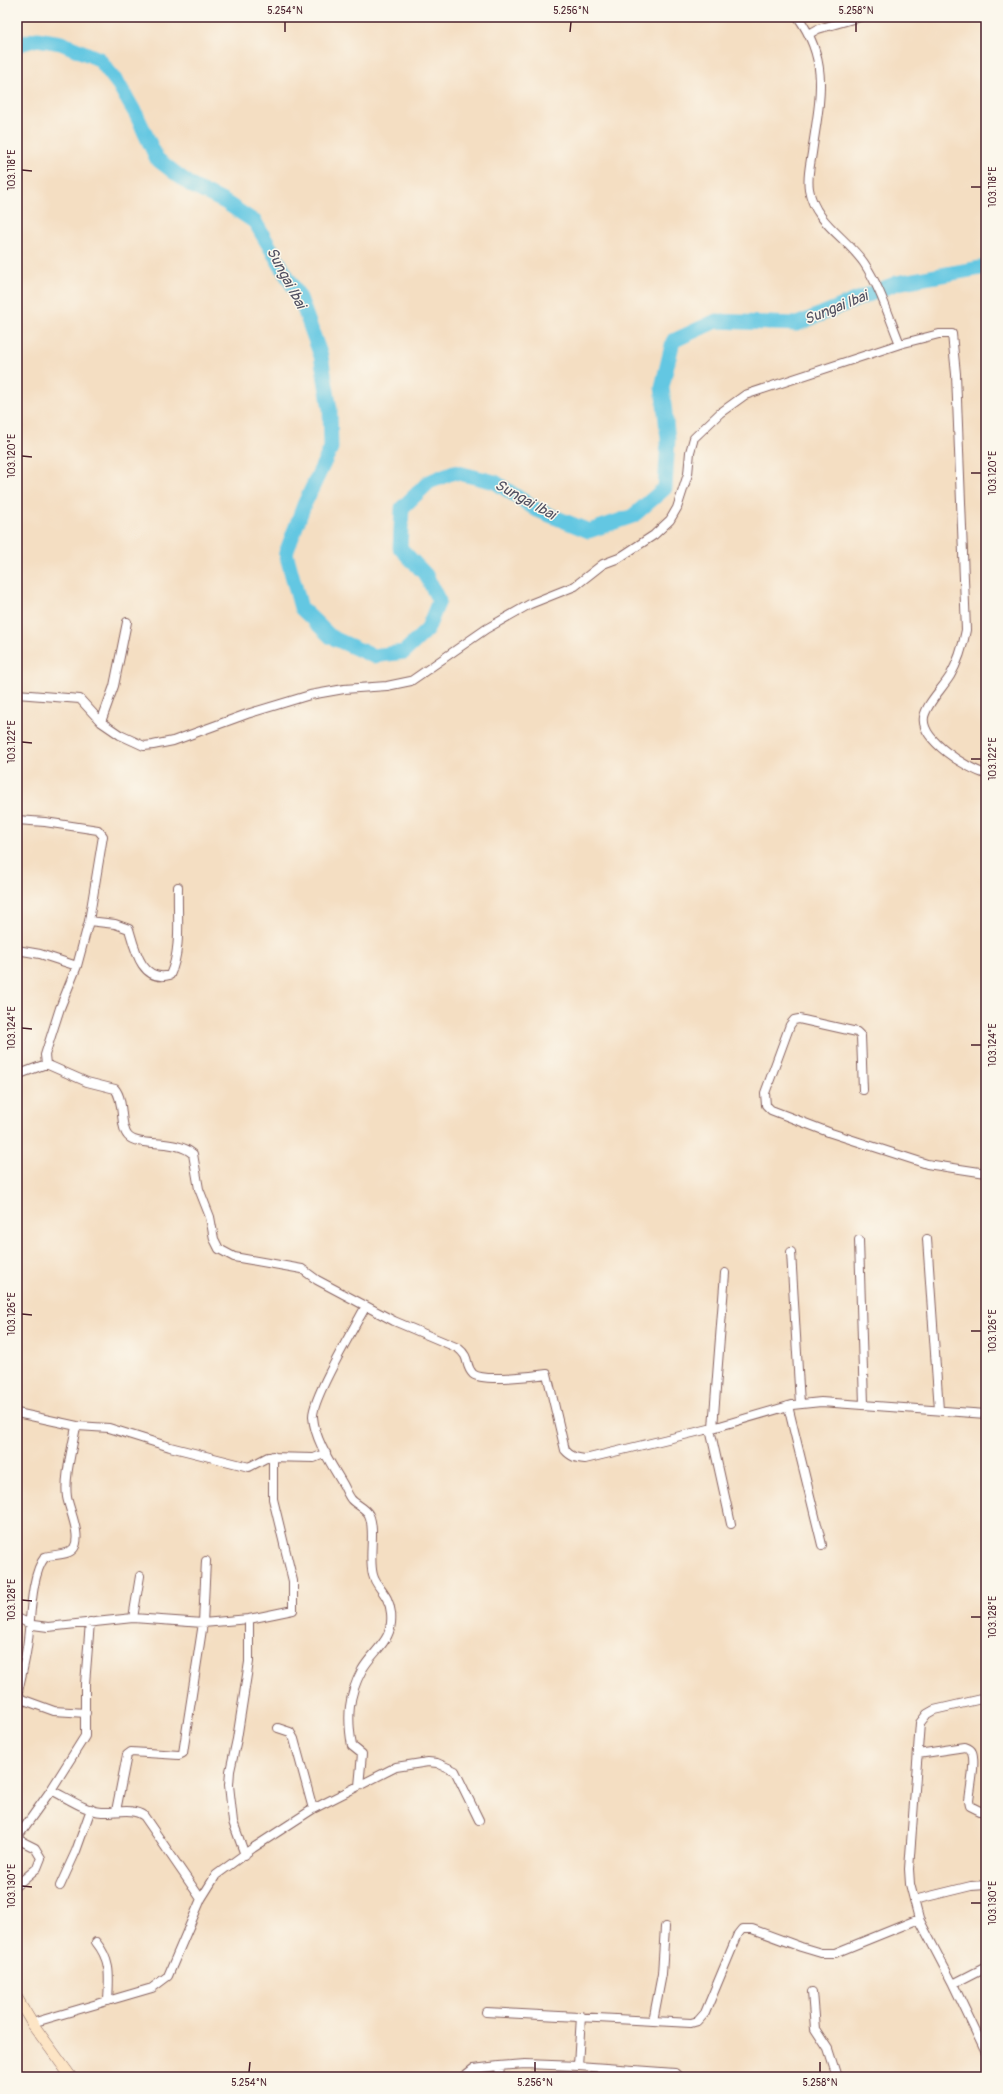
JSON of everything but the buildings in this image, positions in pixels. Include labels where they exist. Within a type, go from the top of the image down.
[{"type":"main road","points":[[17,1998],[32,2023],[71,2077]]},
{"type":"street","points":[[798,17],[809,34],[816,51],[821,94],[808,174],[808,188],[812,202],[821,216],[863,262],[890,318],[900,344]]},
{"type":"street","points":[[809,34],[818,29],[860,17]]},
{"type":"street","points":[[17,694],[80,699],[101,722],[124,738],[144,746],[173,741],[247,714],[310,696],[344,689],[403,684],[411,681],[491,626],[530,604],[575,586],[603,564],[619,558],[654,535],[670,520],[677,508],[688,474],[690,452],[694,438],[709,423],[734,403],[756,390],[900,344],[939,334],[952,334],[956,374],[966,630],[958,659],[950,676],[927,710],[924,725],[931,738],[946,752],[986,774]]},
{"type":"street","points":[[101,722],[114,686],[127,622]]},
{"type":"street","points":[[17,820],[45,822],[101,832],[102,840],[89,921],[77,966],[60,1008],[45,1056],[46,1064]]},
{"type":"street","points":[[89,921],[115,924],[129,929],[136,952],[143,967],[155,976],[163,977],[170,975],[174,967],[176,950],[178,887]]},
{"type":"street","points":[[17,950],[40,954],[77,966]]},
{"type":"street","points":[[863,1090],[861,1036],[857,1032],[799,1019],[794,1020],[790,1025],[765,1092],[764,1099],[771,1110],[837,1135],[928,1164],[986,1173]]},
{"type":"street","points":[[17,1075],[46,1064],[87,1082],[115,1089],[120,1098],[126,1130],[129,1137],[134,1140],[181,1146],[193,1154],[200,1189],[208,1210],[219,1249],[234,1257],[302,1269],[317,1280],[394,1321],[458,1348],[466,1354],[470,1370],[478,1376],[535,1376],[547,1374],[565,1450],[576,1458],[585,1459],[800,1404],[821,1402],[864,1404],[986,1414]]},
{"type":"street","points":[[927,1239],[939,1410]]},
{"type":"street","points":[[858,1240],[864,1404]]},
{"type":"street","points":[[791,1252],[800,1404]]},
{"type":"street","points":[[725,1273],[711,1428],[731,1524]]},
{"type":"street","points":[[359,1786],[362,1754],[352,1746],[348,1711],[362,1670],[382,1647],[387,1637],[390,1627],[391,1612],[387,1597],[373,1575],[370,1553],[371,1524],[368,1513],[350,1498],[326,1453],[313,1418],[315,1403],[366,1306]]},
{"type":"street","points":[[788,1406],[822,1545]]},
{"type":"street","points":[[17,1413],[76,1426],[109,1428],[177,1449],[249,1467],[264,1458],[273,1456],[314,1458],[326,1453]]},
{"type":"street","points":[[76,1426],[66,1490],[76,1529],[76,1544],[74,1549],[68,1552],[50,1555],[42,1561],[29,1623],[27,1647],[18,1692],[19,1697],[25,1701],[54,1711],[86,1713]]},
{"type":"street","points":[[17,1618],[29,1623],[48,1627],[133,1618],[203,1623],[249,1620],[290,1612],[295,1607],[293,1581],[273,1499],[273,1456]]},
{"type":"street","points":[[116,1811],[127,1755],[131,1752],[180,1755],[182,1753],[203,1623],[206,1561]]},
{"type":"street","points":[[133,1618],[140,1576]]},
{"type":"street","points":[[244,1855],[233,1822],[229,1785],[230,1771],[237,1739],[249,1662],[249,1620]]},
{"type":"street","points":[[17,1885],[41,1863],[39,1852],[35,1848],[21,1841],[19,1834],[51,1790],[83,1741],[86,1730],[85,1684],[90,1622]]},
{"type":"street","points":[[986,1698],[927,1714],[920,1722],[910,1849],[910,1884],[919,1919],[953,1984],[986,2053]]},
{"type":"street","points":[[278,1728],[290,1732],[294,1739],[313,1809]]},
{"type":"street","points":[[918,1754],[965,1747],[969,1748],[972,1753],[973,1760],[969,1801],[970,1806],[980,1811],[986,1811]]},
{"type":"street","points":[[32,2023],[152,1988],[165,1979],[200,1900],[216,1875],[313,1809],[396,1767],[428,1762],[437,1763],[455,1771],[479,1820]]},
{"type":"street","points":[[51,1790],[90,1809],[102,1812],[136,1812],[144,1816],[200,1900]]},
{"type":"street","points":[[60,1886],[76,1851],[90,1809]]},
{"type":"street","points":[[914,1900],[971,1886],[986,1885]]},
{"type":"street","points":[[486,2012],[691,2023],[702,2017],[738,1934],[742,1929],[752,1929],[814,1951],[835,1953],[919,1919]]},
{"type":"street","points":[[653,2022],[662,1974],[665,1927]]},
{"type":"street","points":[[96,1942],[104,1952],[108,1962],[108,2001]]},
{"type":"street","points":[[953,1984],[986,1967]]},
{"type":"street","points":[[812,1992],[816,2032],[828,2049],[837,2077]]},
{"type":"street","points":[[578,2066],[581,2016]]},
{"type":"street","points":[[464,2077],[473,2069],[525,2064],[578,2066],[675,2074],[679,2077]]},
{"type":"street","points":[[499,2066],[500,2077]]},
{"type":"waterway","name":"Sungai Ibai","points":[[17,45],[37,39],[61,43],[99,59],[119,85],[137,116],[157,159],[192,186],[225,202],[255,222],[300,298],[321,356],[330,409],[331,448],[304,505],[286,553],[301,608],[331,637],[373,656],[404,652],[427,630],[439,601],[426,575],[400,548],[402,508],[429,482],[454,472],[495,482],[537,510],[589,531],[633,516],[665,488],[668,439],[662,387],[673,341],[716,321],[797,324],[897,283],[986,267]]}]
